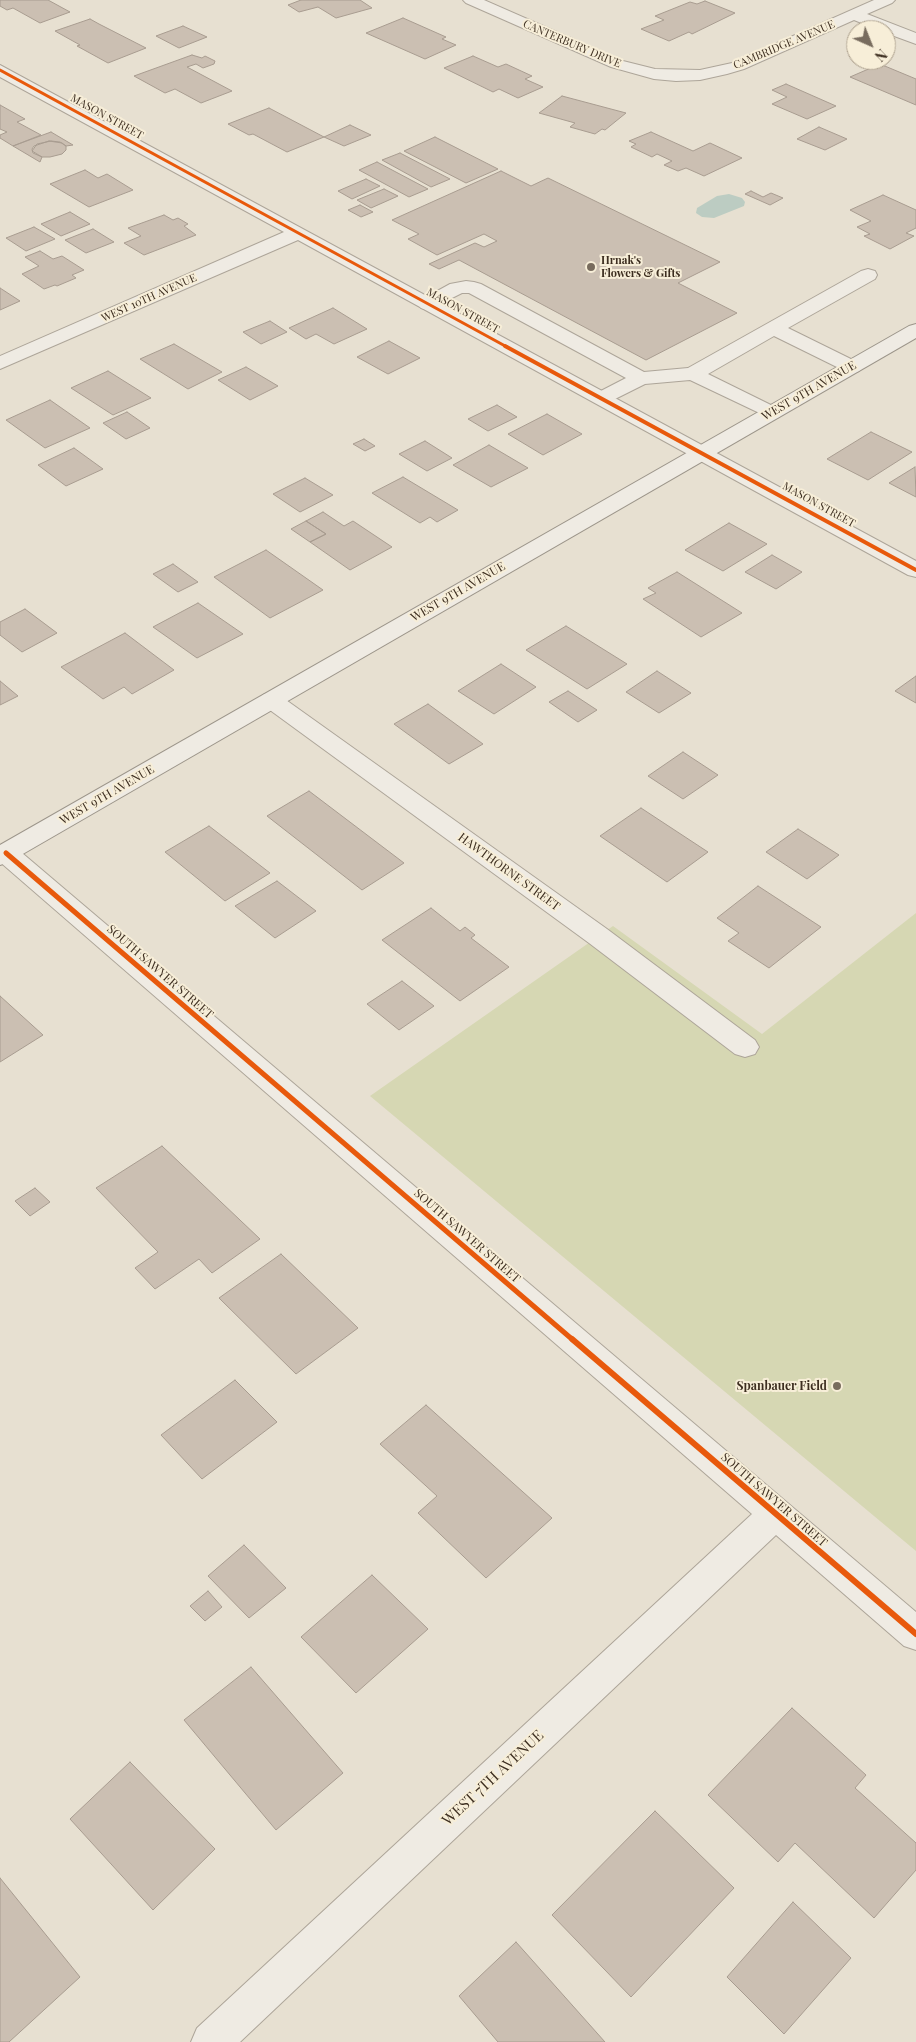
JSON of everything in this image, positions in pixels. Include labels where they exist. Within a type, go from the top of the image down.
[{"type":"street","name":"CANTERBURY DRIVE","points":[[471,0],[617,64],[654,74],[676,76]]},
{"type":"street","name":"CAMBRIDGE AVENUE","points":[[676,76],[700,75],[738,66],[887,0]]},
{"type":"street","points":[[855,15],[916,39]]},
{"type":"street","name":"MASON STREET","points":[[0,70],[916,570]]},
{"type":"street","name":"WEST 10TH AVENUE","points":[[0,363],[298,232]]},
{"type":"street","points":[[602,398],[641,378],[693,374],[868,275]]},
{"type":"street","points":[[428,304],[457,288],[474,288],[641,378]]},
{"type":"street","points":[[774,329],[852,367]]},
{"type":"street","name":"WEST 9TH AVENUE","points":[[3,854],[916,330]]},
{"type":"street","points":[[693,374],[772,413]]},
{"type":"street","name":"HAWTHORNE STREET","points":[[271,700],[590,931],[745,1047]]},
{"type":"street","name":"SOUTH SAWYER STREET","points":[[3,854],[916,1634]]},
{"type":"street","name":"WEST 7TH AVENUE","points":[[211,2042],[775,1514]]},
{"type":"green space","points":[[916,913],[916,1551],[370,1096],[613,926],[762,1034]]},
{"type":"shaded area","points":[[729,194],[742,198],[745,202],[744,206],[714,218],[702,217],[696,213],[697,208],[717,196]]},
{"type":"building","points":[[0,0],[48,0],[70,12],[40,23],[13,8],[7,10],[0,6]]},
{"type":"building","points":[[301,0],[360,0],[372,8],[336,18],[318,7],[299,12],[288,5]]},
{"type":"building","points":[[705,1],[735,13],[692,34],[689,32],[669,41],[641,29],[664,20],[655,16],[690,2],[697,4]]},
{"type":"building","points":[[403,18],[446,37],[442,39],[456,45],[425,59],[366,33]]},
{"type":"building","points":[[90,19],[146,48],[108,63],[55,31]]},
{"type":"building","points":[[183,26],[207,37],[179,48],[156,36]]},
{"type":"building","points":[[192,55],[202,58],[205,56],[215,61],[214,64],[203,68],[196,64],[187,67],[232,91],[201,103],[175,89],[165,93],[134,76]]},
{"type":"building","points":[[473,56],[498,67],[506,64],[532,76],[525,79],[543,87],[518,98],[499,89],[493,92],[444,68]]},
{"type":"building","points":[[866,70],[894,70],[916,79],[916,105],[850,77]]},
{"type":"building","points":[[786,84],[836,106],[807,119],[772,104],[787,97],[772,90]]},
{"type":"building","points":[[562,96],[626,113],[605,130],[602,129],[595,134],[570,127],[575,123],[539,113]]},
{"type":"building","points":[[0,105],[25,119],[17,122],[41,135],[13,146],[0,138],[0,135],[7,132],[0,129]]},
{"type":"building","points":[[269,108],[324,137],[287,152],[253,134],[249,135],[228,124]]},
{"type":"building","points":[[350,125],[371,135],[344,146],[324,137]]},
{"type":"building","points":[[819,127],[847,139],[825,150],[797,139]]},
{"type":"building","points":[[51,132],[73,145],[66,146],[60,142],[51,141],[37,144],[32,151],[42,157],[40,162],[13,146]]},
{"type":"building","points":[[651,132],[693,151],[710,143],[742,158],[704,176],[686,168],[678,171],[664,165],[672,161],[657,154],[652,157],[631,147],[636,144],[629,141]]},
{"type":"building","points":[[435,137],[498,169],[466,183],[404,151]]},
{"type":"building","points":[[49,141],[62,143],[66,146],[66,150],[62,154],[50,157],[42,157],[33,153],[32,149],[34,146]]},
{"type":"building","points":[[400,153],[450,179],[431,187],[382,160]]},
{"type":"building","points":[[377,162],[428,189],[409,197],[359,170]]},
{"type":"building","points":[[85,170],[98,178],[107,174],[133,190],[89,207],[50,184]]},
{"type":"building","name":"Hrnak's Flowers & Gifts","points":[[501,171],[531,186],[548,178],[720,262],[678,283],[737,313],[646,360],[459,260],[439,269],[429,264],[475,243],[484,247],[497,241],[484,234],[437,255],[408,239],[419,234],[392,220]]},
{"type":"building","points":[[366,179],[380,186],[352,199],[338,191]]},
{"type":"building","points":[[384,189],[398,196],[371,208],[357,200]]},
{"type":"building","points":[[751,191],[763,197],[771,193],[783,198],[770,205],[745,194]]},
{"type":"building","points":[[883,195],[916,210],[916,228],[906,233],[914,236],[890,249],[864,236],[870,234],[857,227],[871,221],[850,210]]},
{"type":"building","points":[[360,205],[373,212],[361,217],[348,210]]},
{"type":"building","points":[[70,212],[90,224],[61,236],[41,224]]},
{"type":"building","points":[[164,215],[173,220],[178,218],[188,224],[184,226],[196,235],[144,255],[124,243],[141,236],[128,228]]},
{"type":"building","points":[[34,227],[55,239],[26,251],[6,238]]},
{"type":"building","points":[[93,229],[114,242],[86,253],[65,240]]},
{"type":"building","points":[[40,251],[53,259],[62,256],[84,270],[72,275],[76,278],[44,289],[22,274],[39,266],[25,257]]},
{"type":"building","points":[[0,288],[20,301],[0,310]]},
{"type":"building","points":[[333,308],[367,329],[334,344],[316,334],[306,339],[289,328]]},
{"type":"building","points":[[270,321],[287,332],[261,344],[243,332]]},
{"type":"building","points":[[389,341],[420,358],[388,374],[357,357]]},
{"type":"building","points":[[174,344],[222,372],[188,389],[140,359]]},
{"type":"building","points":[[246,367],[278,386],[250,400],[218,380]]},
{"type":"building","points":[[108,371],[151,398],[113,415],[71,388]]},
{"type":"building","points":[[50,400],[90,428],[45,448],[6,420]]},
{"type":"building","points":[[497,405],[517,417],[488,431],[468,419]]},
{"type":"building","points":[[127,412],[150,428],[126,439],[103,423]]},
{"type":"building","points":[[547,414],[582,434],[543,455],[508,434]]},
{"type":"building","points":[[871,432],[912,452],[868,480],[827,459]]},
{"type":"building","points":[[364,439],[375,446],[365,451],[353,444]]},
{"type":"building","points":[[425,441],[452,458],[427,471],[399,454]]},
{"type":"building","points":[[489,445],[528,468],[491,487],[453,465]]},
{"type":"building","points":[[74,448],[103,469],[66,486],[38,465]]},
{"type":"building","points":[[915,467],[916,497],[889,483]]},
{"type":"building","points":[[403,477],[458,510],[437,522],[430,517],[420,523],[372,493]]},
{"type":"building","points":[[305,478],[333,495],[300,512],[273,494]]},
{"type":"building","points":[[323,512],[344,526],[353,521],[392,547],[350,570],[310,542],[326,534],[306,521]]},
{"type":"building","points":[[306,521],[326,534],[310,542],[291,529]]},
{"type":"building","points":[[729,523],[767,544],[723,571],[685,550]]},
{"type":"building","points":[[266,550],[323,590],[270,618],[214,577]]},
{"type":"building","points":[[772,555],[802,572],[776,589],[745,572]]},
{"type":"building","points":[[173,564],[198,582],[178,592],[153,574]]},
{"type":"building","points":[[677,572],[742,613],[701,637],[643,599],[656,593],[648,588]]},
{"type":"building","points":[[198,603],[243,634],[197,658],[153,627]]},
{"type":"building","points":[[25,609],[57,633],[22,652],[0,635],[0,622]]},
{"type":"building","points":[[566,626],[627,664],[587,689],[526,650]]},
{"type":"building","points":[[125,633],[174,670],[132,694],[124,687],[103,699],[61,667]]},
{"type":"building","points":[[501,664],[536,687],[494,714],[458,691]]},
{"type":"building","points":[[657,671],[691,693],[659,713],[626,692]]},
{"type":"building","points":[[916,676],[916,703],[895,691]]},
{"type":"building","points":[[0,681],[18,696],[0,705]]},
{"type":"building","points":[[568,691],[597,710],[578,722],[549,702]]},
{"type":"building","points":[[428,704],[483,744],[449,764],[394,724]]},
{"type":"building","points":[[683,752],[718,775],[683,799],[648,776]]},
{"type":"building","points":[[309,791],[404,863],[362,890],[267,816]]},
{"type":"building","points":[[641,808],[708,852],[667,882],[600,836]]},
{"type":"building","points":[[209,826],[270,873],[225,901],[165,852]]},
{"type":"building","points":[[798,829],[839,855],[807,879],[766,852]]},
{"type":"building","points":[[277,881],[316,911],[275,938],[235,906]]},
{"type":"building","points":[[758,886],[821,927],[769,968],[728,941],[739,933],[717,918]]},
{"type":"building","points":[[431,908],[460,931],[465,927],[475,935],[471,938],[509,967],[460,1001],[382,940]]},
{"type":"building","points":[[402,981],[434,1006],[399,1030],[367,1004]]},
{"type":"building","points":[[0,996],[43,1035],[0,1062]]},
{"type":"building","points":[[162,1146],[260,1239],[212,1273],[199,1259],[155,1289],[135,1268],[158,1252],[96,1188]]},
{"type":"building","points":[[35,1188],[50,1202],[30,1216],[15,1201]]},
{"type":"building","points":[[281,1254],[358,1328],[296,1374],[219,1298]]},
{"type":"building","points":[[235,1380],[277,1422],[202,1479],[161,1435]]},
{"type":"building","points":[[426,1405],[552,1518],[486,1578],[418,1513],[437,1496],[380,1444]]},
{"type":"building","points":[[244,1545],[286,1588],[249,1618],[208,1576]]},
{"type":"building","points":[[372,1575],[428,1629],[356,1693],[301,1637]]},
{"type":"building","points":[[208,1591],[222,1607],[205,1621],[190,1606]]},
{"type":"building","points":[[251,1667],[343,1773],[276,1830],[184,1720]]},
{"type":"building","points":[[792,1708],[866,1775],[855,1788],[916,1843],[916,1870],[874,1918],[795,1843],[778,1862],[708,1795]]},
{"type":"building","points":[[130,1762],[215,1849],[153,1910],[70,1819]]},
{"type":"building","points":[[655,1811],[734,1888],[631,1997],[552,1915]]},
{"type":"building","points":[[0,1878],[80,1977],[9,2042],[0,2042]]},
{"type":"building","points":[[793,1902],[851,1958],[784,2034],[727,1977]]},
{"type":"building","points":[[516,1942],[605,2042],[498,2042],[459,1996]]},
{"type":"cycle path","points":[[0,70],[916,570]]},
{"type":"cycle path","points":[[6,853],[916,1634]]},
{"type":"place","name":"Hrnak's Flowers & Gifts","points":[[591,267]]},
{"type":"place","name":"Spanbauer Field","points":[[837,1386]]}]
